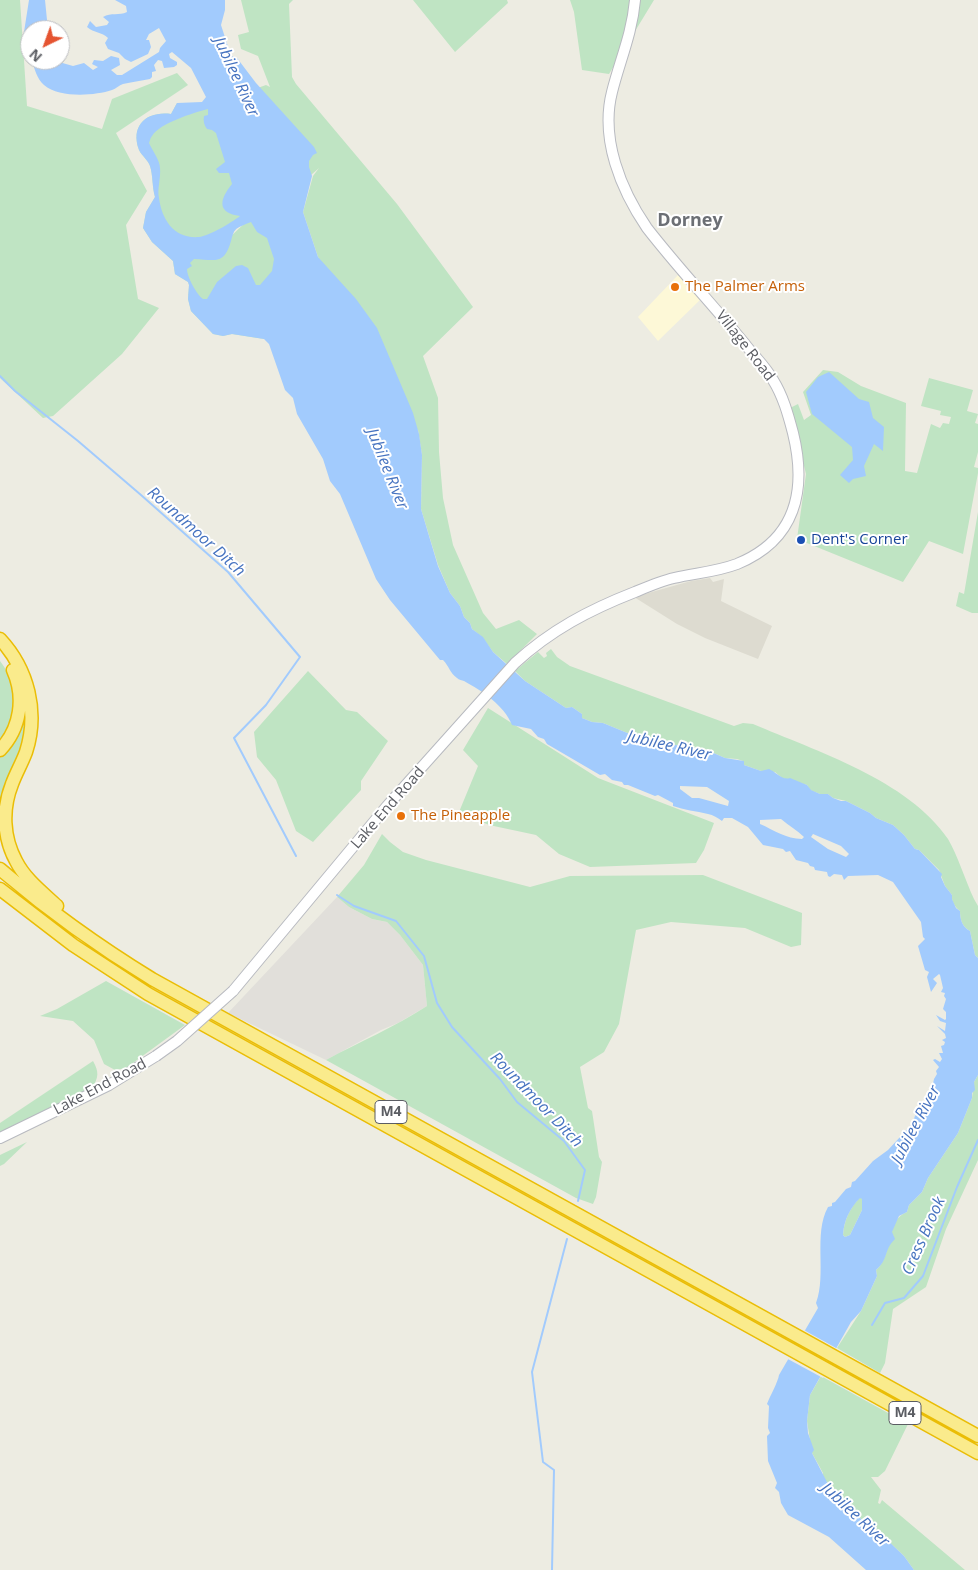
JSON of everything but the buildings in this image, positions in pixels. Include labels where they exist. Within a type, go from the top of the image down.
[{"type":"highway","name":"M4","points":[[0,639],[14,657],[25,678],[31,711],[28,746],[6,805],[6,828],[10,847],[17,862],[30,881],[109,952]]},
{"type":"highway","points":[[0,652],[14,671],[19,688],[20,701],[15,727],[0,750]]},
{"type":"highway","name":"M4","points":[[0,869],[38,901],[109,952],[202,1007],[978,1436]]},
{"type":"highway","name":"M4","points":[[0,889],[73,945],[148,994],[978,1453]]},
{"type":"main road","name":"Village Road","points":[[635,0],[630,37],[612,93],[608,117],[609,136],[615,160],[625,191],[634,210],[674,263],[713,306],[773,378],[788,411],[797,448],[799,477],[796,500],[788,523],[777,538]]},
{"type":"main road","name":"Lake End Road","points":[[0,1138],[109,1086],[177,1041],[233,991],[387,806],[515,663],[540,642],[564,625],[596,608],[673,578],[737,564],[762,551],[777,538]]},
{"type":"shaded area","points":[[678,275],[701,299],[658,341],[638,317]]},
{"type":"shaded area","points":[[710,578],[713,582],[724,579],[721,601],[772,626],[758,659],[705,638],[677,624],[634,597],[691,581]]},
{"type":"shaded area","points":[[337,897],[349,907],[372,919],[387,922],[400,935],[423,965],[427,1006],[326,1060],[228,1013]]},
{"type":"green space","points":[[0,0],[20,0],[20,70],[25,70],[27,106],[102,129],[112,99],[177,73],[188,85],[116,133],[147,191],[126,225],[138,299],[159,308],[122,354],[53,416],[43,418],[0,378]]},
{"type":"green space","points":[[241,0],[293,0],[289,4],[292,77],[296,84],[397,204],[473,307],[423,356],[438,398],[439,452],[443,498],[453,545],[483,613],[496,629],[519,620],[537,634],[507,664],[472,629],[470,623],[464,617],[460,606],[450,593],[438,565],[421,509],[422,455],[418,430],[410,428],[318,257],[303,212],[313,176],[319,168],[311,175],[252,90],[266,85],[270,87],[258,56],[241,49],[238,35],[249,32]]},
{"type":"green space","points":[[413,0],[507,0],[508,3],[455,52]]},
{"type":"green space","points":[[570,0],[654,0],[609,74],[582,70],[574,12]]},
{"type":"green space","points":[[177,103],[210,108],[220,130],[248,214],[228,239],[248,220],[253,220],[267,235],[279,261],[264,339],[232,334],[223,336],[213,334],[191,311],[188,299],[188,282],[175,274],[173,261],[152,242],[143,228],[146,212],[155,197],[152,173],[148,162],[139,150],[137,133],[139,127],[148,117],[171,114]]},
{"type":"green space","points":[[823,370],[838,372],[861,386],[906,403],[905,471],[917,473],[931,424],[940,428],[943,423],[949,424],[951,417],[940,415],[941,411],[921,406],[929,378],[973,390],[967,411],[978,414],[975,423],[978,424],[978,452],[974,467],[978,468],[978,473],[963,554],[929,541],[903,582],[797,539],[806,474],[790,408],[798,404],[804,420],[811,415],[803,392]]},
{"type":"green space","points":[[978,512],[978,613],[972,613],[956,606],[959,592],[964,594]]},
{"type":"green space","points":[[551,649],[557,657],[570,666],[734,726],[743,723],[753,724],[804,745],[859,770],[910,800],[931,818],[948,839],[955,852],[978,906],[978,958],[975,955],[970,931],[962,923],[960,911],[956,908],[952,895],[945,886],[939,870],[919,850],[915,849],[893,825],[846,801],[810,790],[807,785],[782,778],[775,772],[761,771],[744,765],[743,761],[725,758],[709,751],[642,739],[603,723],[592,722],[582,718],[582,714],[572,707],[566,708],[525,681],[515,671],[538,652],[544,658]]},
{"type":"green space","points":[[0,661],[11,682],[14,706],[11,721],[0,742]]},
{"type":"green space","points":[[308,671],[346,710],[357,712],[388,741],[361,781],[361,790],[313,842],[296,831],[276,780],[257,757],[254,732]]},
{"type":"green space","points":[[488,708],[598,778],[714,823],[704,850],[696,863],[590,867],[559,854],[536,835],[489,825],[459,812],[478,766],[463,750]]},
{"type":"green space","points":[[25,717],[23,741],[0,802],[0,756]]},
{"type":"green space","points":[[382,834],[403,852],[426,860],[530,887],[570,876],[703,875],[802,913],[801,945],[791,947],[745,928],[671,922],[636,930],[619,1024],[604,1052],[580,1067],[588,1108],[592,1111],[599,1157],[602,1162],[593,1204],[576,1198],[326,1060],[390,1028],[427,1006],[423,965],[400,935],[387,922],[372,919],[349,907],[337,897],[364,865]]},
{"type":"green space","points":[[106,981],[185,1025],[126,1068],[115,1070],[104,1064],[94,1040],[73,1021],[40,1016],[57,1009]]},
{"type":"green space","points":[[93,1061],[97,1074],[92,1088],[0,1134],[0,1123]]},
{"type":"green space","points":[[978,1075],[978,1160],[946,1229],[926,1287],[893,1309],[885,1363],[880,1373],[837,1348],[861,1311],[877,1276],[876,1270],[885,1256],[895,1222],[907,1212],[909,1205],[922,1192],[928,1178],[958,1133],[972,1098],[974,1082]]},
{"type":"green space","points":[[27,1142],[4,1164],[0,1166],[0,1155]]},
{"type":"green space","points":[[860,1197],[863,1199],[862,1210],[850,1235],[845,1237],[843,1235],[846,1219],[853,1205]]},
{"type":"green space","points":[[821,1376],[908,1424],[885,1471],[878,1477],[871,1477],[881,1490],[878,1503],[880,1504],[882,1500],[965,1570],[914,1570],[904,1556],[881,1534],[870,1528],[823,1478],[823,1473],[812,1453],[807,1421],[810,1395]]},
{"type":"water","points":[[29,0],[45,0],[47,20],[26,20]]},
{"type":"water","name":"Jubilee River","points":[[115,0],[225,0],[225,10],[221,25],[231,56],[237,58],[256,83],[314,147],[317,153],[309,161],[312,176],[303,212],[318,257],[356,299],[377,328],[413,413],[419,434],[422,455],[421,509],[438,566],[450,593],[460,606],[464,617],[470,623],[472,629],[483,637],[493,652],[525,681],[566,708],[572,707],[582,714],[582,718],[592,722],[603,723],[642,739],[709,751],[725,758],[744,761],[744,765],[761,771],[769,769],[782,777],[807,785],[811,790],[820,794],[828,794],[833,798],[846,801],[893,825],[942,874],[941,877],[945,886],[952,895],[956,908],[960,911],[962,923],[970,931],[975,955],[978,958],[978,1075],[974,1082],[975,1090],[972,1093],[972,1098],[958,1133],[928,1178],[922,1192],[909,1205],[907,1212],[899,1216],[892,1232],[895,1239],[891,1243],[883,1262],[876,1270],[877,1276],[861,1311],[851,1322],[810,1395],[807,1421],[808,1433],[814,1450],[812,1453],[828,1484],[870,1528],[881,1534],[904,1556],[914,1570],[866,1570],[829,1537],[788,1515],[781,1503],[779,1492],[775,1488],[777,1483],[768,1461],[767,1436],[770,1433],[768,1428],[769,1406],[767,1404],[779,1375],[818,1308],[816,1303],[820,1280],[821,1229],[828,1207],[832,1206],[832,1203],[846,1189],[851,1187],[852,1182],[873,1161],[888,1150],[912,1124],[915,1116],[927,1102],[931,1093],[937,1074],[936,1071],[939,1067],[933,1060],[935,1059],[940,1062],[942,1059],[939,1053],[943,1053],[941,1046],[945,1042],[942,1040],[946,1038],[945,1034],[937,1026],[945,1031],[946,1023],[940,1021],[936,1015],[946,1019],[946,1012],[943,1009],[946,999],[945,993],[941,992],[943,988],[939,974],[933,979],[937,983],[931,992],[927,977],[929,972],[925,970],[918,946],[925,939],[921,922],[893,882],[878,875],[848,876],[844,880],[842,875],[834,874],[830,877],[827,872],[815,870],[808,863],[796,860],[790,851],[786,852],[783,849],[763,845],[748,827],[732,818],[724,818],[722,821],[710,814],[673,806],[673,803],[658,795],[655,796],[624,785],[622,782],[612,780],[605,774],[600,775],[547,744],[544,739],[538,737],[531,729],[512,725],[504,711],[492,699],[478,689],[458,679],[443,660],[440,660],[390,600],[376,579],[340,494],[330,481],[323,459],[297,414],[293,398],[285,390],[269,344],[264,339],[232,334],[223,336],[213,334],[191,311],[188,299],[188,282],[175,274],[173,261],[152,242],[143,228],[146,212],[155,197],[152,173],[148,162],[139,150],[137,133],[139,127],[148,117],[171,114],[177,103],[202,102],[206,97],[191,68],[172,52],[169,54],[170,58],[177,62],[177,65],[164,68],[162,61],[158,60],[154,65],[156,71],[152,72],[150,79],[123,84],[105,92],[77,95],[50,89],[38,77],[35,70],[70,70],[70,65],[84,63],[93,70],[98,67],[92,64],[94,60],[103,61],[111,56],[119,58],[120,65],[111,70],[117,75],[122,75],[159,52],[166,41],[159,28],[149,34],[146,40],[149,40],[151,47],[148,54],[131,62],[119,53],[108,49],[105,43],[108,38],[106,36],[87,27],[90,21],[96,27],[107,25],[109,22],[103,17],[127,12],[126,6]],"holes":[[[208,109],[208,115],[204,116],[204,124],[207,129],[216,133],[225,162],[216,169],[219,173],[229,173],[232,184],[225,195],[222,205],[227,212],[240,216],[208,234],[190,237],[176,231],[166,221],[159,195],[160,165],[149,143],[151,137],[162,127],[177,119]],[[251,222],[257,232],[267,238],[274,259],[272,271],[260,285],[256,285],[248,268],[242,265],[236,266],[217,282],[207,299],[203,299],[195,290],[189,276],[187,269],[192,266],[190,263],[194,259],[214,260],[222,258],[228,249],[235,230]],[[680,786],[707,787],[729,801],[728,806],[699,798],[692,798],[680,789]],[[781,819],[799,832],[804,837],[796,839],[785,836],[760,824],[760,820]],[[813,834],[841,846],[849,854],[846,857],[828,849],[811,837]],[[860,1198],[862,1199],[862,1210],[850,1235],[845,1237],[843,1235],[848,1215]]]},
{"type":"water","points":[[829,372],[859,399],[869,402],[873,418],[884,427],[883,451],[874,444],[864,466],[866,476],[853,479],[849,483],[840,475],[853,460],[852,447],[812,414],[806,392],[818,377]]},
{"type":"pier","points":[[802,1329],[838,1349],[823,1378],[786,1358]]},
{"type":"waterway","name":"Roundmoor Ditch","points":[[0,376],[15,391],[78,441],[141,495],[228,572],[300,657],[266,705],[234,738],[296,856]]},
{"type":"waterway","name":"Roundmoor Ditch","points":[[337,895],[354,906],[396,921],[424,956],[437,1003],[452,1027],[500,1079],[517,1102],[564,1141],[585,1170],[578,1201]]},
{"type":"waterway","name":"Cress Brook","points":[[872,1325],[885,1303],[904,1298],[923,1276],[957,1187],[978,1140]]},
{"type":"waterway","name":"Roundmoor Ditch","points":[[552,1570],[554,1470],[543,1462],[532,1372],[567,1239]]},
{"type":"place","name":"The Palmer Arms","points":[[675,287]]},
{"type":"place","name":"Dent's Corner","points":[[801,540]]},
{"type":"place","name":"The Pineapple","points":[[401,816]]},
{"type":"district","name":"Dorney","points":[[690,221]]}]
